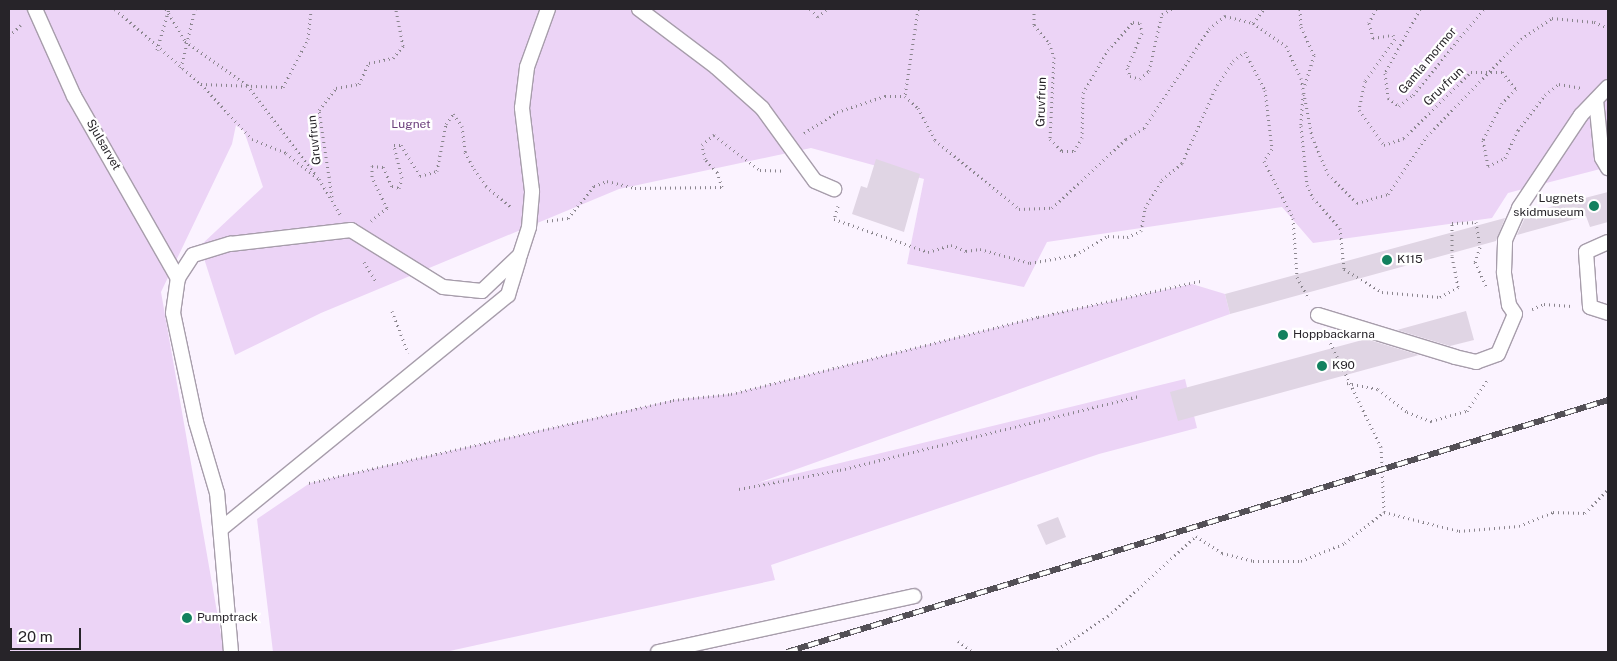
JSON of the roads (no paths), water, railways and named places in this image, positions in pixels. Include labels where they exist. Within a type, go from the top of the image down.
[{"type":"lane","name":"Sjulsarvet","points":[[35,9],[74,96],[178,278]]},
{"type":"lane","points":[[221,529],[415,373],[508,295],[529,227],[532,191],[522,108],[527,67],[548,9]]},
{"type":"lane","points":[[639,9],[736,84],[762,108],[815,181],[834,189]]},
{"type":"lane","points":[[1318,315],[1476,362],[1498,354],[1515,314],[1509,305],[1504,272],[1505,240],[1519,208],[1581,115],[1608,87]]},
{"type":"lane","points":[[1596,100],[1602,158],[1608,168]]},
{"type":"lane","points":[[231,652],[217,493],[196,422],[173,313],[178,278],[194,256],[230,244],[351,230],[443,287],[482,291],[520,255]]},
{"type":"lane","points":[[1608,242],[1586,252],[1590,307],[1608,313]]},
{"type":"lane","points":[[658,652],[914,596]]},
{"type":"railway","points":[[787,652],[1608,400]]},
{"type":"place","name":"Lugnets skidmuseum","points":[[1594,206]]},
{"type":"place","name":"K115","points":[[1387,260]]},
{"type":"place","name":"Hoppbackarna","points":[[1283,335]]},
{"type":"place","name":"K90","points":[[1322,366]]},
{"type":"place","name":"Pumptrack","points":[[187,618]]},
{"type":"park label","name":"Lugnet","points":[[411,125]]}]
